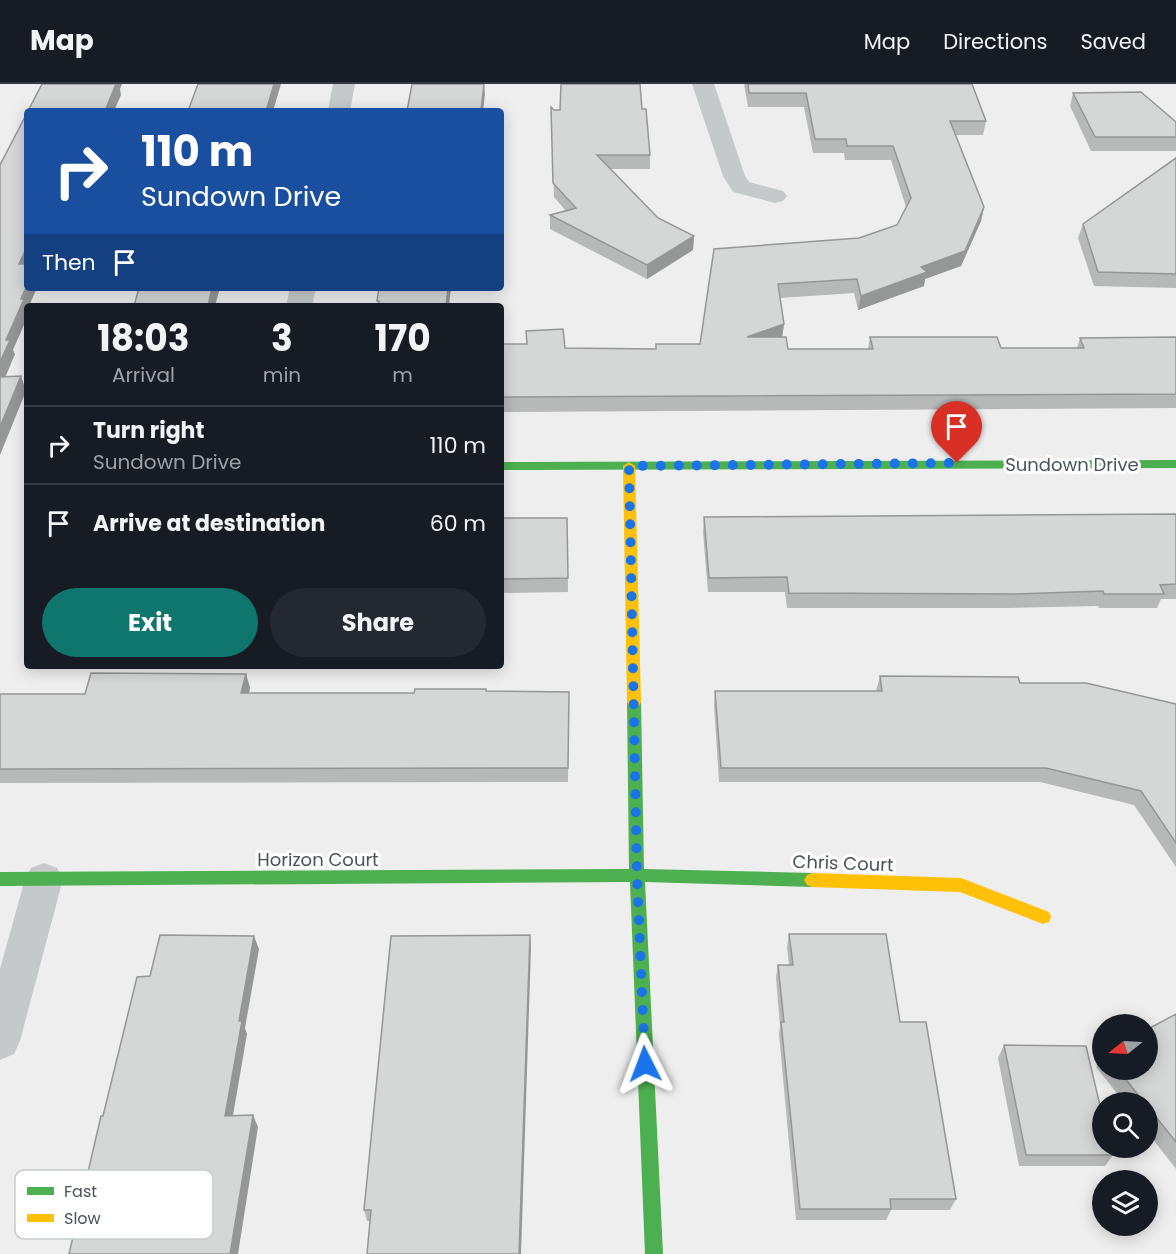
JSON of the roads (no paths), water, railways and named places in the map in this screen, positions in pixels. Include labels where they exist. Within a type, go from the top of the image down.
[{"type":"street","points":[[340,108],[344,84]]},
{"type":"street","points":[[703,84],[734,176],[741,187],[775,196]]},
{"type":"street","name":"Sundown Drive","points":[[504,466],[1176,464]]},
{"type":"street","points":[[629,466],[637,875],[654,1254]]},
{"type":"street","name":"Horizon Court","points":[[0,879],[637,875]]},
{"type":"street","name":"Chris Court","points":[[637,875],[961,885],[1043,917]]},
{"type":"street","points":[[0,1041],[44,879]]}]
